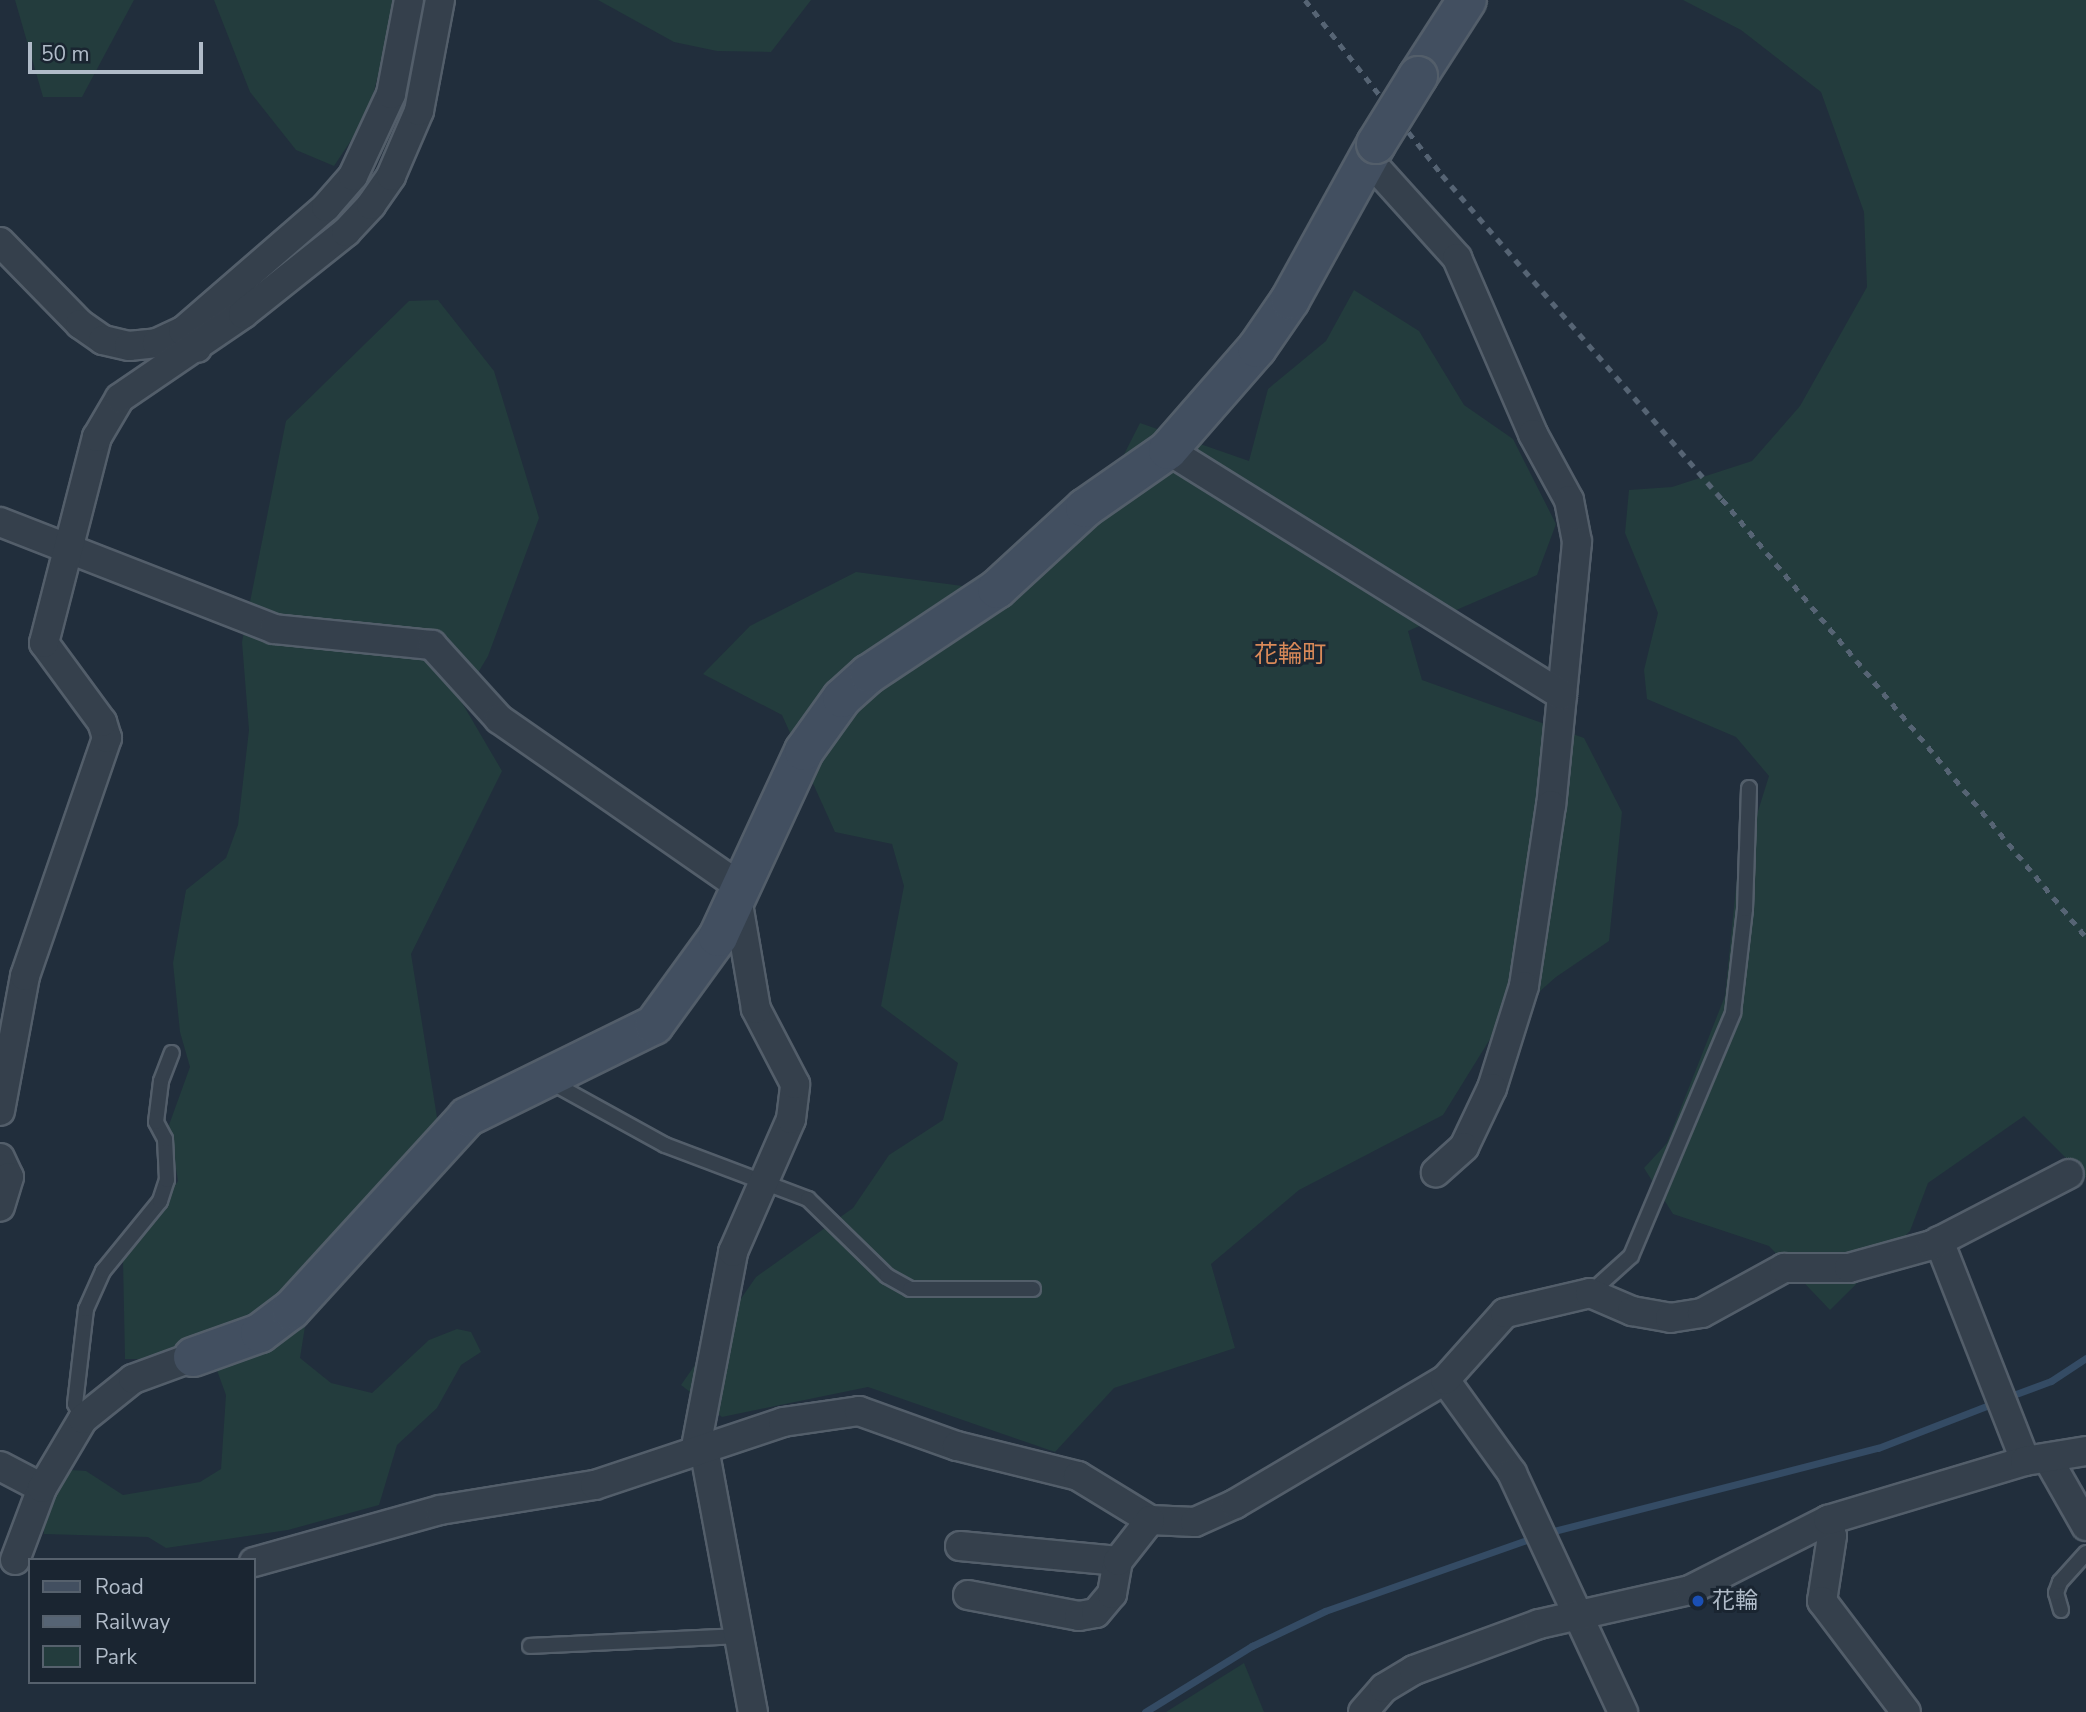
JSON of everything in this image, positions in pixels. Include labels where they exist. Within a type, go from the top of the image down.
[{"type":"street","points":[[0,1111],[13,973],[107,738],[102,722],[44,643],[106,417],[120,398],[190,340],[326,207],[353,176],[391,94],[409,0]]},
{"type":"street","points":[[0,242],[80,324],[103,340],[129,346],[190,340],[346,232],[370,205],[391,176],[419,111],[439,0]]},
{"type":"street","points":[[15,1560],[42,1488],[83,1419],[133,1379],[260,1333],[291,1310],[467,1116],[654,1025],[689,982],[739,893],[804,751],[842,698],[869,674],[997,589],[1085,508],[1168,450],[1284,310],[1372,151],[1467,0]]},
{"type":"street","points":[[1372,151],[1457,258],[1533,434],[1569,500],[1577,542],[1562,695],[1524,986],[1492,1088],[1464,1147],[1436,1172]]},
{"type":"street","points":[[1168,450],[1562,695]]},
{"type":"street","points":[[0,522],[70,547],[274,629],[432,645],[499,719],[739,893],[756,1009],[787,1060],[794,1084],[791,1119],[766,1182],[733,1252],[699,1450],[753,1712]]},
{"type":"street","points":[[0,1158],[9,1177],[0,1207]]},
{"type":"street","points":[[256,1561],[440,1510],[595,1485],[783,1422],[859,1411],[957,1446],[1078,1476],[1150,1520],[1195,1522],[1235,1504],[1445,1380],[1505,1313],[1590,1293],[1632,1311],[1670,1318],[1702,1313],[1784,1268],[1875,1264],[1939,1241],[2069,1174]]},
{"type":"street","points":[[1939,1241],[2036,1460],[2086,1526]]},
{"type":"street","points":[[1445,1380],[1512,1473],[1574,1613],[1623,1712]]},
{"type":"street","points":[[1363,1712],[1384,1688],[1415,1670],[1574,1613],[1690,1590],[1828,1520],[2036,1460],[2086,1451]]},
{"type":"street","points":[[0,1466],[42,1488]]},
{"type":"street","points":[[968,1595],[1079,1616],[1096,1613],[1112,1594],[1118,1561],[1150,1520]]},
{"type":"street","points":[[1828,1520],[1832,1536],[1822,1601],[1903,1711]]},
{"type":"street","points":[[960,1546],[1118,1561]]},
{"type":"lane","points":[[1590,1293],[1631,1256],[1733,1013],[1745,909],[1749,788]]},
{"type":"lane","points":[[83,1419],[75,1404],[86,1309],[103,1271],[160,1201],[167,1180],[165,1139],[156,1122],[161,1081],[172,1053]]},
{"type":"lane","points":[[544,1079],[665,1145],[808,1199],[887,1276],[910,1289],[1033,1289]]},
{"type":"lane","points":[[2061,1610],[2056,1593],[2060,1582],[2086,1553]]},
{"type":"lane","points":[[530,1646],[739,1636]]},
{"type":"green space","points":[[15,0],[134,0],[82,97],[43,97]]},
{"type":"green space","points":[[214,0],[397,0],[368,115],[334,166],[296,150],[250,92]]},
{"type":"green space","points":[[598,0],[811,0],[771,52],[717,51],[674,42]]},
{"type":"green space","points":[[1683,0],[2086,0],[2086,1178],[2024,1116],[1928,1183],[1910,1231],[1830,1310],[1769,1246],[1673,1214],[1644,1168],[1667,1143],[1725,996],[1737,878],[1769,776],[1736,737],[1647,699],[1644,670],[1658,613],[1625,533],[1629,490],[1672,487],[1752,461],[1800,406],[1867,287],[1864,212],[1821,92],[1741,30]]},
{"type":"green space","points":[[1354,290],[1419,331],[1464,405],[1513,439],[1556,524],[1537,575],[1408,631],[1422,680],[1584,738],[1622,812],[1609,941],[1556,977],[1495,1031],[1443,1115],[1299,1190],[1211,1264],[1235,1348],[1114,1388],[1055,1452],[868,1387],[722,1417],[681,1385],[756,1277],[853,1208],[889,1155],[943,1120],[958,1063],[881,1006],[904,886],[892,844],[835,832],[782,715],[703,674],[750,626],[856,572],[1023,594],[1112,478],[1140,423],[1249,461],[1268,389],[1326,341]]},
{"type":"green space","points":[[438,300],[494,371],[539,518],[488,656],[461,701],[502,771],[411,954],[439,1130],[306,1320],[300,1358],[331,1383],[372,1393],[429,1340],[457,1329],[471,1332],[481,1352],[461,1365],[437,1408],[397,1445],[379,1505],[288,1530],[166,1548],[148,1537],[44,1534],[44,1506],[71,1470],[86,1471],[123,1495],[200,1482],[221,1469],[226,1395],[204,1335],[143,1359],[125,1359],[123,1260],[178,1181],[169,1125],[190,1067],[180,1032],[173,963],[186,890],[226,858],[238,825],[249,730],[242,642],[286,421],[409,301]]},
{"type":"green space","points":[[1244,1663],[1264,1712],[1166,1712]]},
{"type":"waterway","points":[[2005,1398],[2051,1381],[2086,1358]]},
{"type":"waterway","points":[[1546,1533],[1878,1448],[1994,1403]]},
{"type":"waterway","points":[[1145,1712],[1252,1646],[1325,1611],[1535,1537]]},
{"type":"railway","points":[[1305,0],[1442,175],[1722,499],[2086,937]]},
{"type":"place","name":"花輪","points":[[1698,1601]]},
{"type":"district","name":"花輪町","points":[[1290,655]]}]
